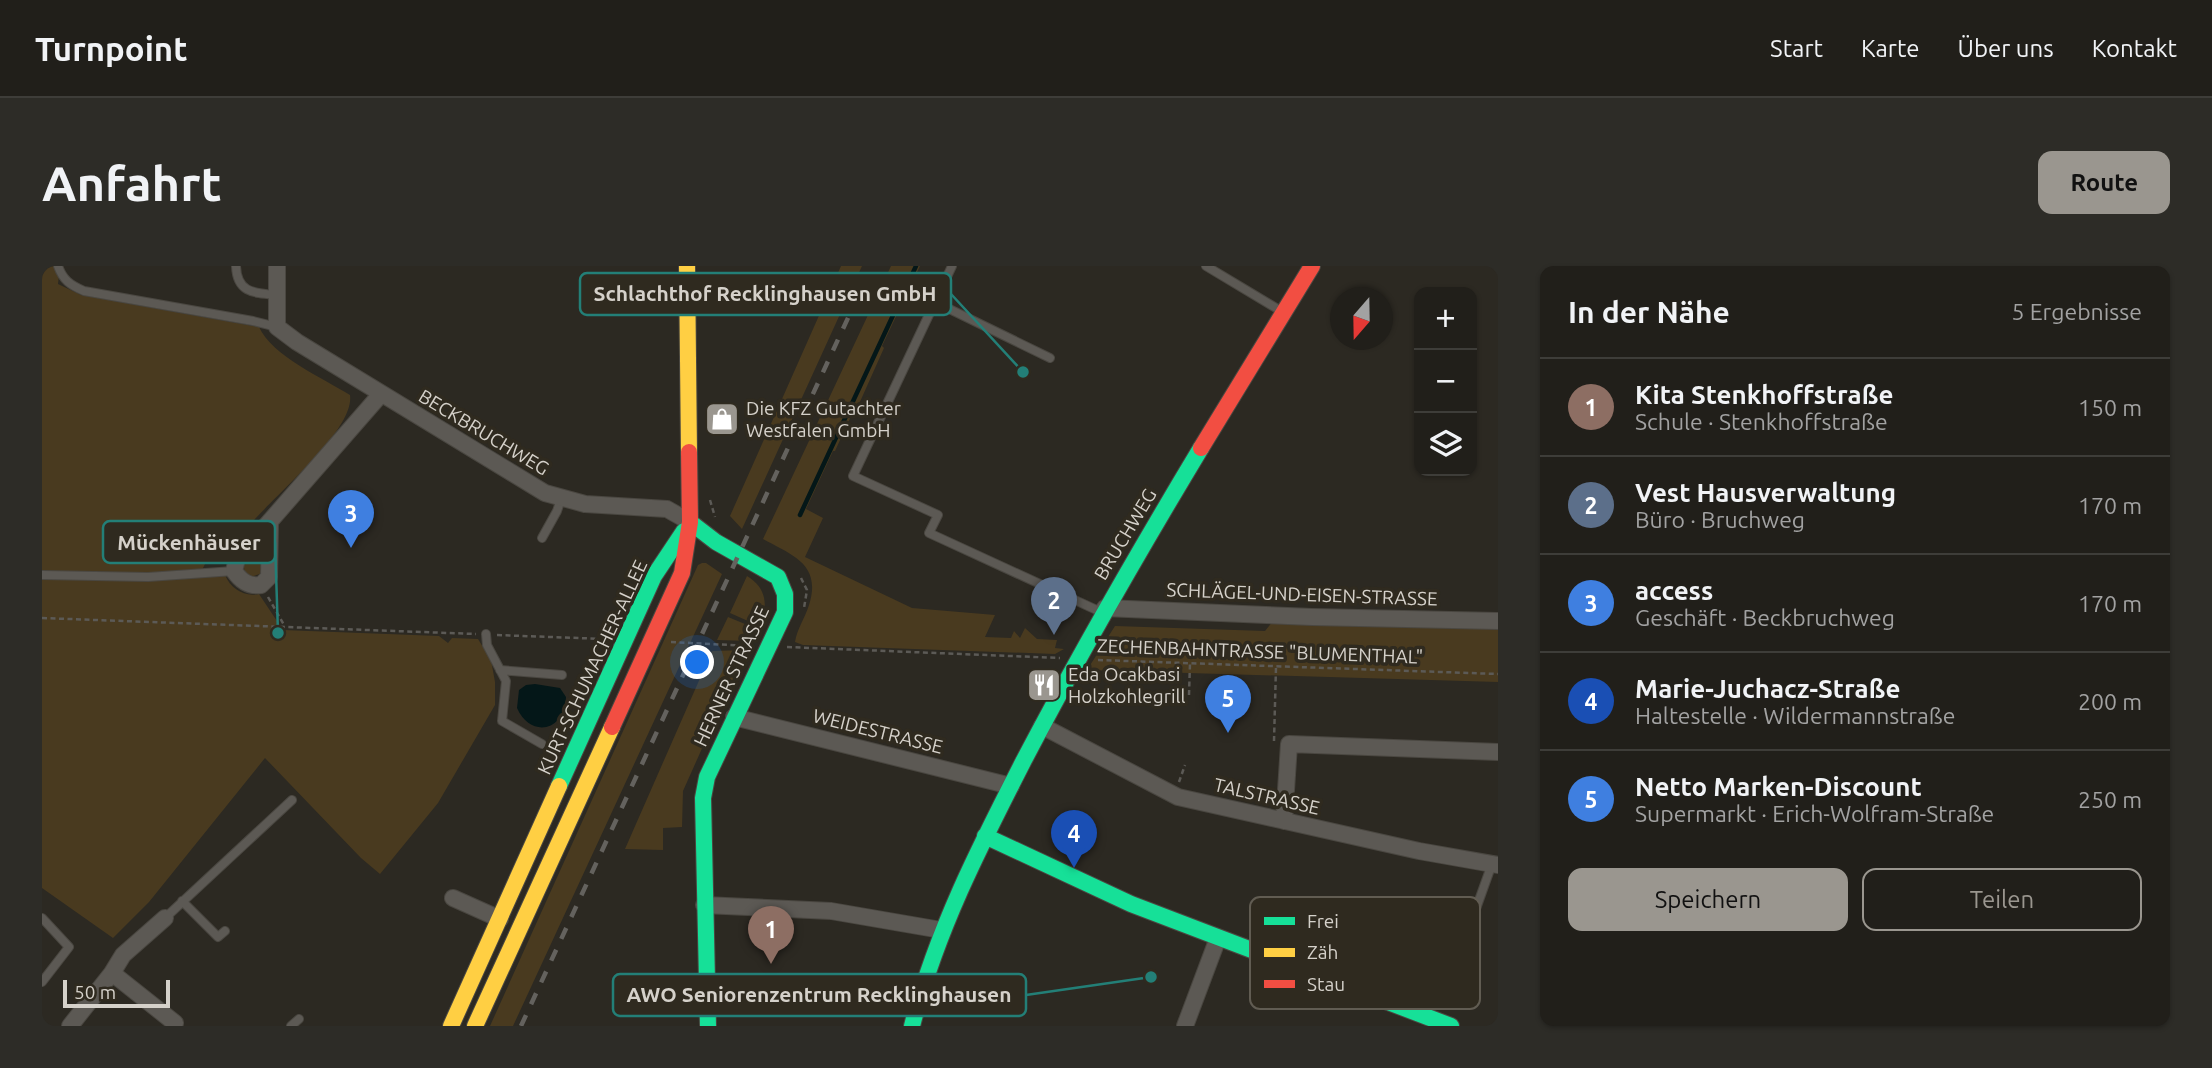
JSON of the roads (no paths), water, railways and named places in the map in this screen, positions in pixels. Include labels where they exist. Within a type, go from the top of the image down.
[{"type":"main road","points":[[475,1026],[681,573],[690,522],[687,266]]},
{"type":"main road","name":"BRUCHWEG","points":[[912,1026],[921,988],[941,930],[1041,726],[1104,611],[1312,266]]},
{"type":"main road","name":"KURT-SCHUMACHER-ALLEE","points":[[451,1026],[654,576],[690,522]]},
{"type":"main road","name":"HERNER STRASSE","points":[[690,522],[716,542],[778,577],[786,597],[785,612],[707,777],[703,798],[708,1026]]},
{"type":"main road","points":[[985,836],[1069,877],[1250,950]]},
{"type":"main road","points":[[1406,1009],[1451,1026]]},
{"type":"street","points":[[277,266],[277,327]]},
{"type":"street","name":"BECKBRUCHWEG","points":[[277,327],[297,342],[531,486],[561,499],[585,504],[667,509],[690,522]]},
{"type":"street","points":[[270,521],[269,577],[261,585],[245,583],[234,571],[237,559],[270,521],[381,394]]},
{"type":"street","name":"SCHLÄGEL-UND-EISEN-STRASSE","points":[[1104,611],[1498,621]]},
{"type":"street","name":"WEIDESTRASSE","points":[[734,717],[1011,786]]},
{"type":"street","name":"TALSTRASSE","points":[[1041,726],[1178,797],[1419,851],[1495,865]]},
{"type":"street","points":[[1284,821],[1289,744],[1498,752]]},
{"type":"street","points":[[453,898],[500,919]]},
{"type":"street","points":[[704,905],[831,911],[941,930]]},
{"type":"street","points":[[71,1026],[123,955],[165,918]]},
{"type":"street","points":[[1185,1026],[1218,938]]},
{"type":"street","points":[[112,973],[175,1023]]},
{"type":"lane","points":[[58,266],[62,278],[84,291],[277,327]]},
{"type":"lane","points":[[236,266],[237,279],[242,287],[277,295]]},
{"type":"lane","points":[[952,266],[853,477],[938,515],[929,533],[1104,611]]},
{"type":"lane","points":[[1206,266],[1284,312]]},
{"type":"lane","points":[[935,302],[1050,358]]},
{"type":"lane","points":[[542,538],[561,499]]},
{"type":"lane","points":[[42,575],[148,577],[234,571]]},
{"type":"lane","points":[[486,634],[487,645],[506,681],[502,721],[542,744]]},
{"type":"lane","points":[[500,670],[562,675]]},
{"type":"lane","points":[[165,918],[292,800]]},
{"type":"lane","points":[[1480,901],[1495,865]]},
{"type":"lane","points":[[182,901],[218,937],[225,931]]},
{"type":"lane","points":[[42,918],[69,947],[42,982]]},
{"type":"lane","points":[[291,1026],[299,1019]]},
{"type":"waterway","points":[[800,515],[916,266]]},
{"type":"railway","points":[[521,1026],[872,266]]},
{"type":"place","name":"Schlachthof Recklinghausen GmbH","points":[[1023,372]]},
{"type":"place","name":"Die KFZ Gutachter Westfalen GmbH","points":[[722,419]]},
{"type":"place","name":"access","points":[[351,548]]},
{"type":"place","name":"Mückenhäuser","points":[[278,633]]},
{"type":"place","name":"Vest Hausverwaltung","points":[[1054,635]]},
{"type":"place","name":"Eda Ocakbasi Holzkohlegrill","points":[[1044,685]]},
{"type":"place","name":"Netto Marken-Discount","points":[[1228,733]]},
{"type":"place","name":"Marie-Juchacz-Straße","points":[[1074,868]]},
{"type":"place","name":"Kita Stenkhoffstraße","points":[[771,964]]},
{"type":"place","name":"AWO Seniorenzentrum Recklinghausen","points":[[1151,977]]}]
